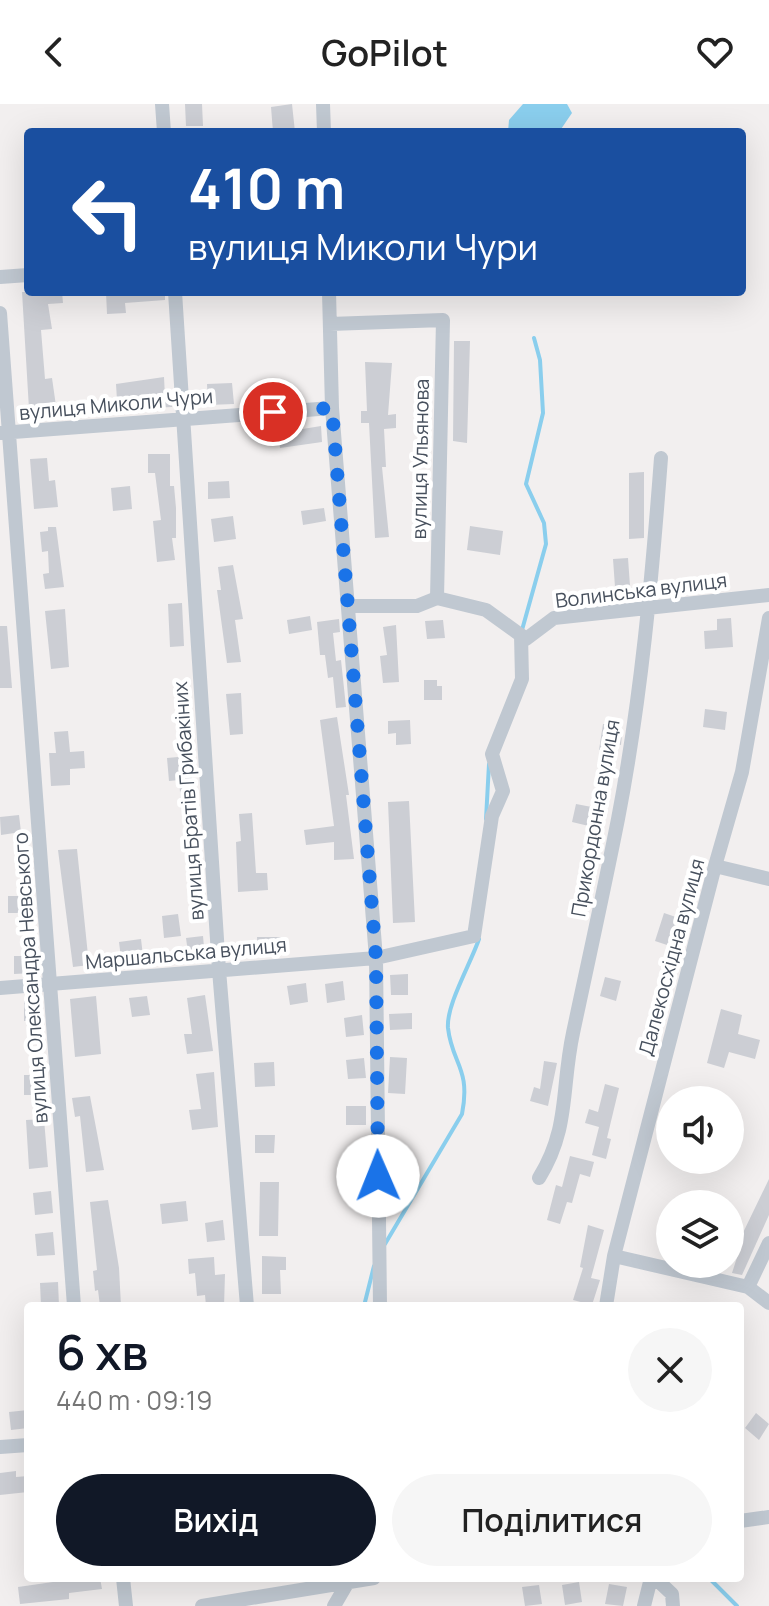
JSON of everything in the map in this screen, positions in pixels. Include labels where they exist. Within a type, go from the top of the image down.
[{"type":"street","points":[[162,104],[164,128]]},
{"type":"street","points":[[323,104],[324,128]]},
{"type":"street","points":[[0,277],[24,275]]},
{"type":"street","name":"вулиця Братів Грибакіних","points":[[175,296],[219,970],[247,1302]]},
{"type":"street","points":[[329,296],[332,408],[376,958],[380,1302]]},
{"type":"street","name":"вулиця Олександра Невського","points":[[0,313],[5,433],[51,984],[74,1302]]},
{"type":"street","name":"вулиця Ульянова","points":[[330,324],[443,320],[437,598]]},
{"type":"street","name":"вулиця Миколи Чури","points":[[5,433],[332,408]]},
{"type":"street","name":"Прикордонна вулиця","points":[[539,1178],[554,1154],[562,1132],[566,1063],[619,817],[650,606],[661,458]]},
{"type":"street","name":"Волинська вулиця","points":[[521,635],[526,639],[554,618],[769,595]]},
{"type":"street","points":[[348,606],[417,606],[437,598],[486,610],[521,635]]},
{"type":"street","name":"Далекосхідна вулиця","points":[[607,1302],[614,1256],[742,772],[769,618]]},
{"type":"street","name":"Маршальська вулиця","points":[[0,988],[376,958],[474,936],[492,816],[503,791],[492,754],[522,679],[521,635]]},
{"type":"street","points":[[715,866],[769,879]]},
{"type":"street","points":[[748,1287],[769,1243]]},
{"type":"street","points":[[614,1256],[748,1287],[769,1303]]},
{"type":"street","points":[[0,1447],[24,1445]]},
{"type":"street","points":[[744,1520],[769,1517]]},
{"type":"street","points":[[123,1582],[126,1606]]},
{"type":"street","points":[[202,1606],[348,1582]]},
{"type":"street","points":[[334,1606],[348,1582]]},
{"type":"street","points":[[644,1606],[652,1582]]},
{"type":"street","points":[[658,1582],[672,1594],[673,1606]]},
{"type":"water","points":[[523,104],[567,104],[572,113],[562,128],[508,128],[509,120]]},
{"type":"building","points":[[185,104],[202,104],[203,126],[186,126]]},
{"type":"building","points":[[292,104],[295,128],[273,128],[271,107]]},
{"type":"building","points":[[22,292],[24,296],[62,296],[63,303],[48,304],[52,329],[41,330],[45,379],[52,378],[56,406],[29,409]]},
{"type":"building","points":[[106,296],[165,296],[165,300],[125,303],[126,313],[107,314]]},
{"type":"building","points":[[454,341],[470,341],[467,443],[453,441]]},
{"type":"building","points":[[365,362],[392,363],[388,415],[396,414],[396,428],[384,429],[386,467],[382,467],[389,537],[375,538],[369,423],[361,423],[361,411],[367,411]]},
{"type":"building","points":[[164,377],[165,397],[172,397],[172,407],[150,408],[150,398],[117,400],[116,384]]},
{"type":"building","points":[[232,383],[234,404],[208,405],[207,384]]},
{"type":"building","points":[[321,426],[322,442],[280,448],[278,433]]},
{"type":"building","points":[[148,454],[170,454],[170,486],[174,486],[176,508],[176,538],[172,538],[175,560],[157,562],[153,521],[161,520],[155,473],[148,473]]},
{"type":"building","points":[[47,458],[49,481],[55,480],[58,507],[34,509],[30,459]]},
{"type":"building","points":[[644,472],[644,538],[629,539],[629,473]]},
{"type":"building","points":[[229,481],[230,498],[208,499],[208,482]]},
{"type":"building","points":[[130,486],[132,509],[113,511],[111,488]]},
{"type":"building","points":[[324,508],[326,521],[303,525],[301,511]]},
{"type":"building","points":[[233,516],[236,539],[214,542],[211,519]]},
{"type":"building","points":[[470,526],[503,531],[500,555],[467,550]]},
{"type":"building","points":[[48,527],[56,527],[64,587],[45,589],[43,574],[49,573],[48,551],[42,552],[40,532],[48,531]]},
{"type":"building","points":[[628,558],[631,600],[616,601],[613,559]]},
{"type":"building","points":[[233,565],[243,619],[235,620],[241,662],[227,663],[217,590],[221,590],[218,567]]},
{"type":"building","points":[[182,603],[184,646],[170,647],[168,604]]},
{"type":"building","points":[[65,609],[69,667],[51,669],[45,611]]},
{"type":"building","points":[[310,616],[312,630],[289,634],[287,620]]},
{"type":"building","points":[[731,618],[733,647],[705,649],[704,631],[717,630],[717,619]]},
{"type":"building","points":[[339,619],[340,632],[333,633],[336,661],[341,660],[346,707],[336,708],[333,677],[328,678],[325,655],[320,655],[317,622]]},
{"type":"building","points":[[443,620],[445,638],[427,639],[425,621]]},
{"type":"building","points":[[396,625],[399,682],[383,683],[380,656],[387,655],[383,627]]},
{"type":"building","points":[[0,626],[7,626],[12,688],[0,688]]},
{"type":"building","points":[[424,680],[437,680],[437,686],[442,686],[442,700],[424,700]]},
{"type":"building","points":[[241,693],[243,734],[230,735],[226,694]]},
{"type":"building","points":[[705,709],[727,712],[725,730],[703,727]]},
{"type":"building","points":[[337,717],[349,795],[346,795],[354,859],[334,860],[334,842],[306,845],[304,830],[334,826],[320,720]]},
{"type":"building","points":[[410,720],[411,744],[396,745],[396,733],[388,734],[388,721]]},
{"type":"building","points":[[603,724],[614,726],[613,732],[622,734],[621,745],[615,744],[614,752],[599,750]]},
{"type":"building","points":[[68,731],[70,752],[84,751],[85,768],[70,769],[70,785],[51,786],[49,753],[56,753],[54,732]]},
{"type":"building","points":[[189,756],[195,803],[181,804],[179,780],[169,781],[167,758]]},
{"type":"building","points":[[409,801],[415,922],[393,923],[388,802]]},
{"type":"building","points":[[576,804],[597,808],[593,827],[572,822]]},
{"type":"building","points":[[252,813],[256,873],[267,873],[268,890],[238,892],[236,842],[241,841],[239,814]]},
{"type":"building","points":[[19,815],[21,832],[1,835],[0,817]]},
{"type":"building","points":[[77,849],[89,965],[73,967],[58,850]]},
{"type":"building","points":[[8,896],[28,896],[28,913],[8,913]]},
{"type":"building","points":[[664,913],[685,920],[676,948],[655,941]]},
{"type":"building","points":[[178,914],[181,936],[164,938],[162,916]]},
{"type":"building","points":[[203,936],[205,958],[189,960],[186,938]]},
{"type":"building","points":[[257,937],[281,937],[281,955],[258,955]]},
{"type":"building","points":[[141,939],[143,956],[121,958],[119,942]]},
{"type":"building","points":[[14,956],[34,956],[34,973],[14,974]]},
{"type":"building","points":[[408,974],[408,995],[391,995],[390,975]]},
{"type":"building","points":[[605,977],[621,981],[616,1001],[600,996]]},
{"type":"building","points":[[343,981],[345,1000],[327,1003],[325,984]]},
{"type":"building","points":[[306,983],[308,1002],[290,1005],[287,986]]},
{"type":"building","points":[[205,995],[213,1051],[187,1054],[184,1034],[192,1034],[187,998]]},
{"type":"building","points":[[96,996],[101,1054],[75,1057],[70,999]]},
{"type":"building","points":[[147,996],[150,1015],[132,1017],[129,998]]},
{"type":"building","points":[[24,1001],[41,1001],[42,1021],[24,1021]]},
{"type":"building","points":[[721,1009],[742,1015],[738,1034],[760,1040],[755,1059],[729,1052],[724,1068],[707,1063]]},
{"type":"building","points":[[412,1013],[412,1029],[390,1030],[389,1014]]},
{"type":"building","points":[[362,1015],[364,1035],[346,1037],[344,1018]]},
{"type":"building","points":[[390,1057],[407,1058],[405,1094],[388,1093]]},
{"type":"building","points":[[364,1058],[366,1078],[348,1079],[346,1060]]},
{"type":"building","points":[[544,1061],[557,1063],[548,1106],[530,1101],[534,1087],[540,1089]]},
{"type":"building","points":[[274,1062],[275,1086],[255,1087],[254,1063]]},
{"type":"building","points":[[214,1072],[218,1127],[192,1130],[189,1110],[201,1109],[196,1074]]},
{"type":"building","points":[[24,1075],[42,1075],[42,1095],[24,1095]]},
{"type":"building","points":[[605,1084],[619,1088],[607,1138],[611,1139],[606,1159],[592,1155],[599,1127],[585,1123],[589,1109],[598,1112]]},
{"type":"building","points":[[90,1096],[104,1170],[86,1172],[80,1116],[75,1117],[72,1098]]},
{"type":"building","points":[[346,1106],[366,1106],[366,1125],[346,1125]]},
{"type":"building","points":[[44,1119],[48,1167],[29,1169],[26,1120]]},
{"type":"building","points":[[255,1135],[275,1135],[274,1153],[255,1153]]},
{"type":"building","points":[[570,1156],[594,1162],[590,1177],[580,1174],[572,1203],[567,1202],[560,1224],[547,1220],[556,1185],[562,1187]]},
{"type":"building","points":[[342,1162],[362,1162],[361,1180],[342,1180]]},
{"type":"building","points":[[769,1179],[769,1215],[744,1271],[744,1231]]},
{"type":"building","points":[[260,1182],[279,1182],[278,1236],[259,1236]]},
{"type":"building","points":[[51,1191],[53,1213],[35,1215],[33,1193]]},
{"type":"building","points":[[108,1200],[119,1268],[121,1302],[100,1302],[98,1290],[95,1291],[93,1271],[97,1270],[90,1202]]},
{"type":"building","points":[[186,1201],[188,1221],[162,1224],[160,1204]]},
{"type":"building","points":[[223,1220],[225,1240],[207,1242],[205,1223]]},
{"type":"building","points":[[588,1225],[604,1230],[591,1278],[600,1280],[593,1302],[573,1300],[583,1268],[580,1267]]},
{"type":"building","points":[[53,1232],[55,1255],[37,1256],[35,1234]]},
{"type":"building","points":[[262,1256],[286,1257],[286,1270],[280,1270],[281,1294],[262,1294]]},
{"type":"building","points":[[214,1257],[215,1275],[225,1274],[224,1302],[206,1302],[205,1295],[197,1296],[195,1273],[189,1274],[188,1259]]},
{"type":"building","points":[[58,1282],[59,1302],[41,1302],[40,1283]]},
{"type":"building","points":[[24,1410],[24,1428],[11,1430],[9,1412]]},
{"type":"building","points":[[756,1413],[769,1424],[759,1440],[745,1428]]},
{"type":"building","points":[[16,1471],[16,1477],[24,1476],[24,1492],[0,1495],[0,1473]]},
{"type":"building","points":[[53,1582],[101,1582],[102,1589],[69,1593],[69,1599],[20,1604],[18,1587]]},
{"type":"building","points":[[579,1582],[582,1602],[565,1605],[562,1585]]},
{"type":"building","points":[[609,1584],[627,1587],[623,1606],[605,1604]]},
{"type":"building","points":[[539,1585],[542,1604],[525,1606],[522,1587]]},
{"type":"waterway","points":[[522,630],[546,544],[544,523],[526,484],[543,413],[540,360],[534,338]]},
{"type":"waterway","points":[[486,819],[489,764]]},
{"type":"waterway","points":[[385,1244],[462,1114],[463,1076],[450,1040],[448,1019],[479,939]]},
{"type":"waterway","points":[[365,1302],[374,1266]]},
{"type":"waterway","points":[[713,1582],[737,1606]]},
{"type":"route","points":[[273,412],[332,408],[376,958],[378,1176]]}]
